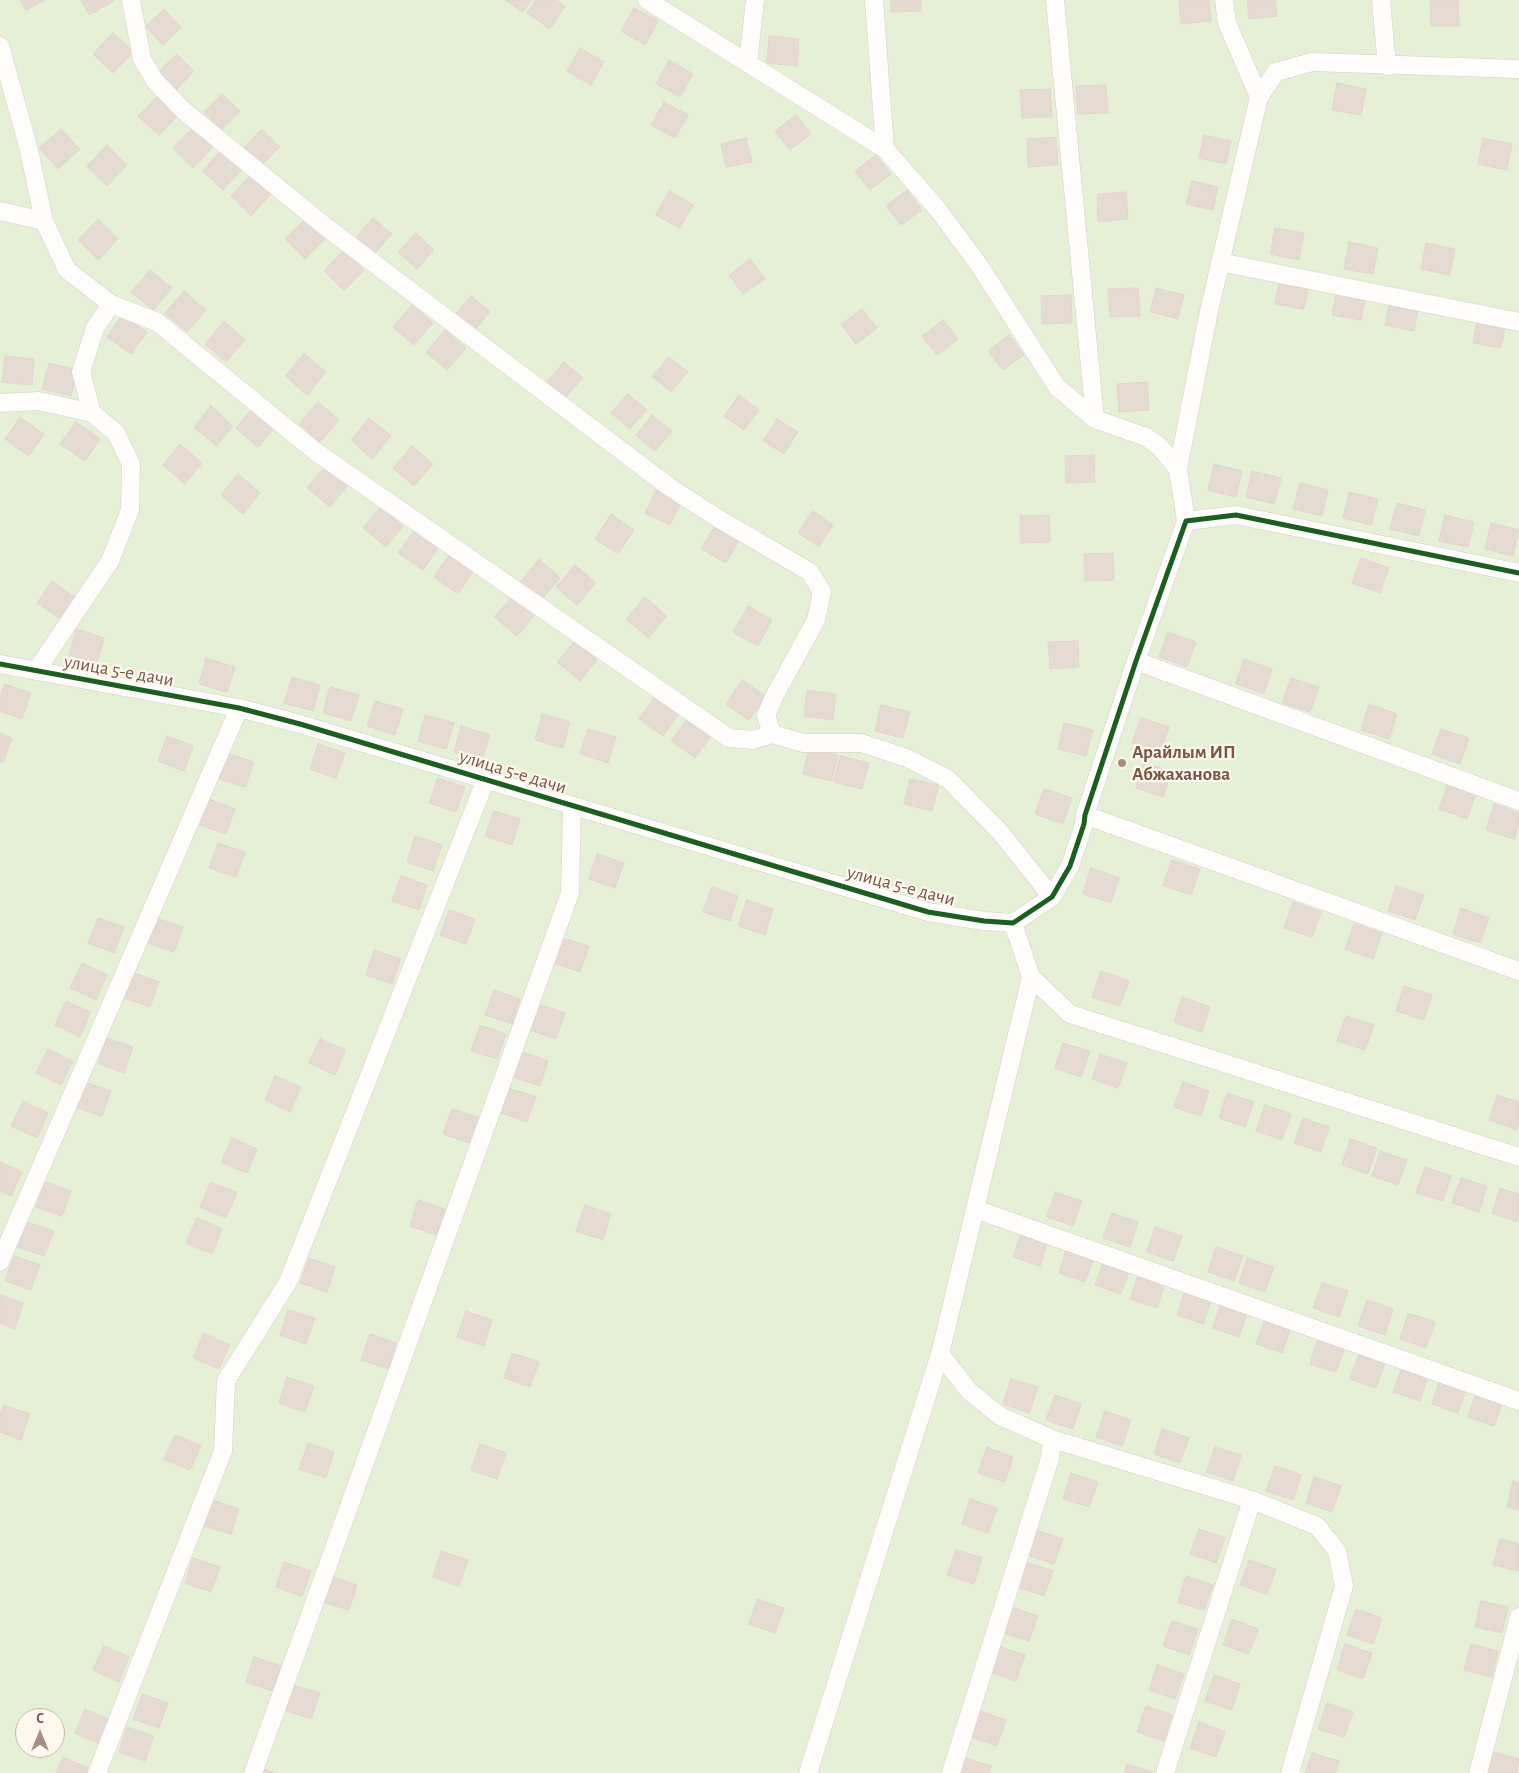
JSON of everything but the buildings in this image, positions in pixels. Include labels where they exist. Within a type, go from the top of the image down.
[{"type":"street","points":[[131,0],[142,59],[155,81],[184,111],[334,233],[668,486],[719,519],[810,572],[822,592],[816,620],[766,715],[772,734]]},
{"type":"street","points":[[646,0],[885,149],[936,207],[978,265],[1056,387],[1096,420],[1146,437],[1159,446],[1178,470]]},
{"type":"street","points":[[748,64],[755,0]]},
{"type":"street","points":[[874,0],[885,149]]},
{"type":"street","points":[[1055,0],[1096,420]]},
{"type":"street","points":[[1224,0],[1227,23],[1259,98]]},
{"type":"street","points":[[1380,0],[1387,66]]},
{"type":"street","points":[[0,46],[28,146],[44,221],[67,270],[111,304],[157,322],[316,452],[729,738],[753,740],[772,734],[804,743],[861,743],[907,758],[948,779],[1000,832],[1052,897]]},
{"type":"street","points":[[1519,69],[1312,62],[1276,72],[1259,98],[1208,311],[1178,470],[1186,521],[1136,661],[1070,866],[1052,897],[1013,923],[1031,977],[1070,1014],[1519,1157]]},
{"type":"street","points":[[0,211],[44,221]]},
{"type":"street","points":[[1220,262],[1519,322]]},
{"type":"street","points":[[92,412],[81,372],[95,328],[111,304]]},
{"type":"street","points":[[0,403],[39,401],[92,412],[116,433],[131,464],[130,510],[110,561],[36,671]]},
{"type":"street","points":[[1186,521],[1236,515],[1519,572]]},
{"type":"street","points":[[1136,661],[1519,802]]},
{"type":"street","name":"улица 5-е дачи","points":[[0,664],[239,708],[486,779],[928,912],[984,921],[1013,923]]},
{"type":"street","points":[[0,1262],[239,708]]},
{"type":"street","points":[[97,1773],[223,1451],[226,1381],[288,1282],[486,779]]},
{"type":"street","points":[[253,1773],[570,893],[572,806]]},
{"type":"street","points":[[1085,815],[1519,971]]},
{"type":"street","points":[[808,1773],[940,1354],[1031,977]]},
{"type":"street","points":[[975,1209],[1519,1400]]},
{"type":"street","points":[[940,1354],[969,1392],[1000,1416],[1052,1439],[1252,1500],[1317,1526],[1337,1551],[1344,1586],[1290,1773]]},
{"type":"street","points":[[951,1773],[1050,1458],[1052,1439]]},
{"type":"street","points":[[1165,1773],[1252,1500]]},
{"type":"street","points":[[1478,1773],[1519,1617]]},
{"type":"green space","points":[[0,0],[1519,0],[1519,1773],[0,1773]]},
{"type":"cycle path","points":[[0,664],[239,708],[300,724],[928,912],[984,921],[1013,923],[1052,897],[1070,866],[1136,661],[1186,521],[1236,515],[1519,573]]},
{"type":"place","name":"Арайлым ИП Абжаханова","points":[[1122,763]]}]
